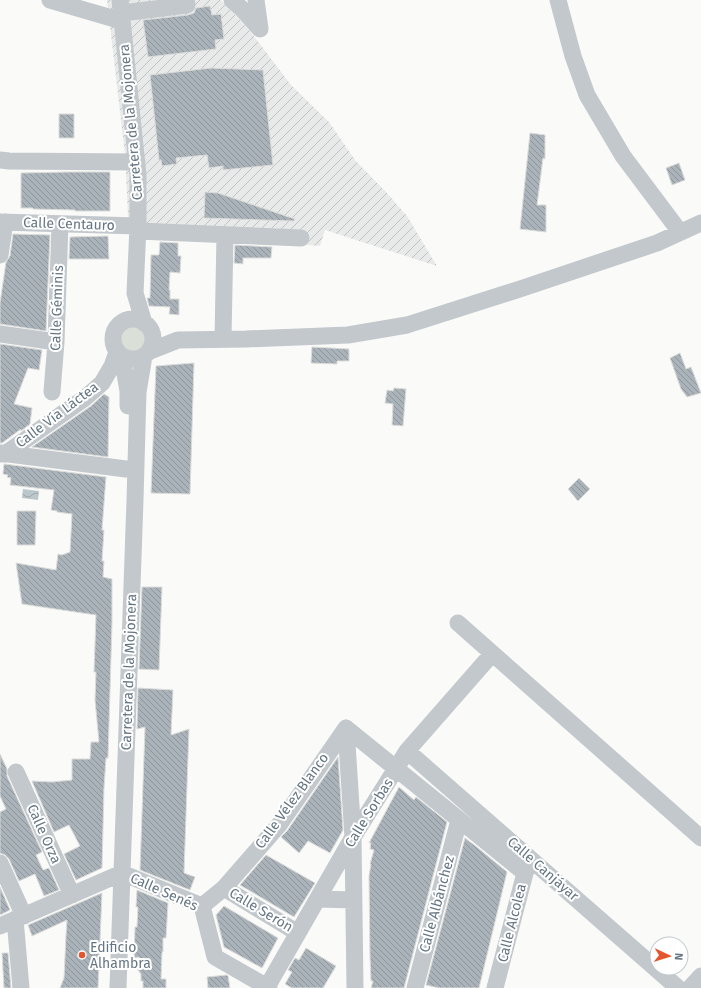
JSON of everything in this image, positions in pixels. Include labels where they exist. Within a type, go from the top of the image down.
[{"type":"street","points":[[50,0],[122,11],[187,5],[186,0]]},
{"type":"street","points":[[232,0],[260,29],[256,0]]},
{"type":"street","points":[[558,0],[573,56],[587,95],[623,156],[680,232]]},
{"type":"street","name":"Carretera de la Mojonera","points":[[122,11],[138,175],[138,229],[135,293],[122,322]]},
{"type":"street","points":[[0,160],[136,162]]},
{"type":"street","points":[[0,255],[2,222]]},
{"type":"street","name":"Calle Centauro","points":[[2,222],[301,238]]},
{"type":"street","points":[[178,340],[139,320],[133,319],[122,322],[117,326],[114,332],[113,344],[120,354],[135,360],[147,353],[178,340],[348,335],[407,326],[656,243],[701,223]]},
{"type":"street","name":"Calle Géminis","points":[[52,392],[56,342],[60,224]]},
{"type":"street","points":[[223,339],[225,235]]},
{"type":"street","name":"Carretera de la Mojonera","points":[[135,293],[147,325]]},
{"type":"street","points":[[147,325],[152,332],[153,338],[152,345],[147,353]]},
{"type":"street","points":[[0,334],[56,342]]},
{"type":"street","name":"Carretera de la Mojonera","points":[[107,988],[117,876],[135,500],[138,392],[147,353]]},
{"type":"street","name":"Carretera de la Mojonera","points":[[118,988],[117,876],[128,391],[120,354]]},
{"type":"street","name":"Calle Vía Láctea","points":[[2,454],[85,398],[102,383],[120,354]]},
{"type":"street","points":[[102,383],[122,385],[128,391]]},
{"type":"street","points":[[2,454],[126,469]]},
{"type":"street","points":[[458,624],[701,838]]},
{"type":"street","name":"Calle Sorbas","points":[[268,988],[353,837],[407,751],[492,654]]},
{"type":"street","points":[[346,728],[353,837],[355,988]]},
{"type":"street","name":"Calle Canjáyar","points":[[346,728],[459,820],[528,866]]},
{"type":"street","name":"Calle Vélez Blanco","points":[[202,906],[224,888],[279,825],[346,728]]},
{"type":"street","name":"Calle Canjáyar","points":[[407,751],[528,866],[678,988]]},
{"type":"street","name":"Calle Orza","points":[[16,772],[72,895]]},
{"type":"street","name":"Calle Albánchez","points":[[414,988],[459,820]]},
{"type":"street","points":[[0,862],[13,920],[21,988]]},
{"type":"street","name":"Calle Alcolea","points":[[495,988],[528,866]]},
{"type":"street","points":[[13,920],[117,876]]},
{"type":"street","name":"Calle Senés","points":[[117,876],[202,906],[215,957],[268,988]]},
{"type":"street","name":"Calle Serón","points":[[224,888],[298,933]]},
{"type":"street","points":[[318,899],[354,900]]},
{"type":"street","points":[[690,988],[701,976]]},
{"type":"shaded area","points":[[107,0],[221,0],[250,31],[291,85],[329,122],[355,160],[407,216],[437,266],[325,230],[320,246],[232,239],[129,236],[125,155]]},
{"type":"shaded area","points":[[133,325],[143,329],[147,339],[143,349],[133,353],[123,349],[119,339],[123,329]]},
{"type":"water","points":[[23,489],[39,491],[38,500],[22,498]]},
{"type":"building","points":[[210,6],[212,15],[221,14],[224,39],[215,40],[216,49],[148,57],[143,20],[188,15],[194,13],[196,8]]},
{"type":"building","points":[[211,68],[263,70],[273,165],[223,170],[223,166],[209,168],[207,155],[176,158],[177,164],[162,166],[161,160],[159,160],[150,75]]},
{"type":"building","points":[[59,114],[74,114],[74,138],[59,138]]},
{"type":"building","points":[[530,133],[545,135],[545,159],[543,158],[537,205],[546,205],[546,232],[520,229]]},
{"type":"building","points":[[679,163],[685,180],[672,185],[666,168]]},
{"type":"building","points":[[110,172],[110,211],[21,208],[21,173]]},
{"type":"building","points":[[205,192],[218,193],[295,219],[294,221],[204,218]]},
{"type":"building","points":[[13,234],[50,235],[46,331],[0,324],[0,303],[6,262],[10,256]]},
{"type":"building","points":[[108,236],[109,259],[69,259],[70,237]]},
{"type":"building","points":[[160,242],[178,243],[178,256],[181,256],[180,273],[170,272],[169,290],[170,299],[179,299],[179,315],[169,314],[170,307],[149,306],[147,298],[150,298],[151,255],[159,255]]},
{"type":"building","points":[[235,245],[272,247],[271,258],[243,258],[243,264],[234,263]]},
{"type":"building","points":[[0,344],[42,350],[39,370],[28,368],[14,404],[32,408],[30,424],[2,443],[0,443]]},
{"type":"building","points":[[312,347],[349,349],[349,361],[337,361],[337,364],[311,363]]},
{"type":"building","points":[[680,353],[686,369],[691,367],[701,393],[687,397],[681,389],[670,358]]},
{"type":"building","points":[[194,363],[190,494],[151,493],[156,366]]},
{"type":"building","points":[[394,388],[406,389],[403,426],[392,425],[393,404],[385,403],[387,390],[393,391]]},
{"type":"building","points":[[104,394],[109,397],[108,457],[32,447],[91,406]]},
{"type":"building","points":[[4,464],[106,477],[102,530],[104,530],[102,561],[104,561],[103,577],[112,579],[112,623],[108,758],[106,758],[104,788],[102,868],[76,880],[64,854],[80,846],[69,825],[54,832],[32,781],[52,782],[72,780],[72,759],[90,759],[91,742],[99,742],[95,700],[96,672],[94,672],[96,615],[22,604],[16,563],[56,570],[58,554],[62,555],[70,552],[72,514],[51,510],[54,490],[10,485],[11,478],[7,477],[8,475],[3,474]]},
{"type":"building","points":[[579,478],[590,489],[578,501],[568,489]]},
{"type":"building","points":[[17,511],[36,511],[35,545],[17,545]]},
{"type":"building","points":[[142,587],[162,587],[159,670],[139,669]]},
{"type":"building","points":[[138,688],[173,690],[171,735],[189,729],[184,873],[195,877],[190,890],[140,870],[145,727],[137,729]]},
{"type":"building","points":[[0,754],[7,769],[7,776],[42,852],[36,855],[43,870],[49,868],[59,890],[44,896],[35,874],[19,881],[9,859],[0,853],[0,812],[6,809],[0,796]]},
{"type":"building","points":[[338,757],[343,830],[330,853],[308,841],[299,853],[281,837],[287,831]]},
{"type":"building","points":[[399,787],[414,800],[416,797],[447,822],[404,988],[371,988],[373,981],[371,981],[370,957],[369,876],[370,864],[374,850],[370,849],[371,843],[369,843]]},
{"type":"building","points":[[465,838],[507,872],[479,988],[439,988],[426,985]]},
{"type":"building","points":[[266,855],[315,883],[294,917],[240,885]]},
{"type":"building","points":[[0,887],[10,910],[0,915]]},
{"type":"building","points":[[137,890],[168,903],[166,938],[163,938],[161,979],[166,979],[166,988],[143,988],[143,981],[141,981],[141,974],[138,970],[139,957],[134,958],[135,927],[137,927],[138,907],[136,907]]},
{"type":"building","points":[[102,893],[98,988],[60,988],[64,978],[67,920],[32,936],[28,925]]},
{"type":"building","points":[[224,906],[278,938],[262,968],[224,947],[216,915]]},
{"type":"building","points":[[306,948],[336,966],[323,988],[292,988],[285,984],[292,972],[288,970],[295,958],[299,960]]},
{"type":"building","points":[[2,953],[8,953],[11,988],[4,988]]},
{"type":"building","points":[[227,975],[230,988],[208,988],[207,977]]},
{"type":"place","name":"Edificio Alhambra","points":[[82,955]]}]
